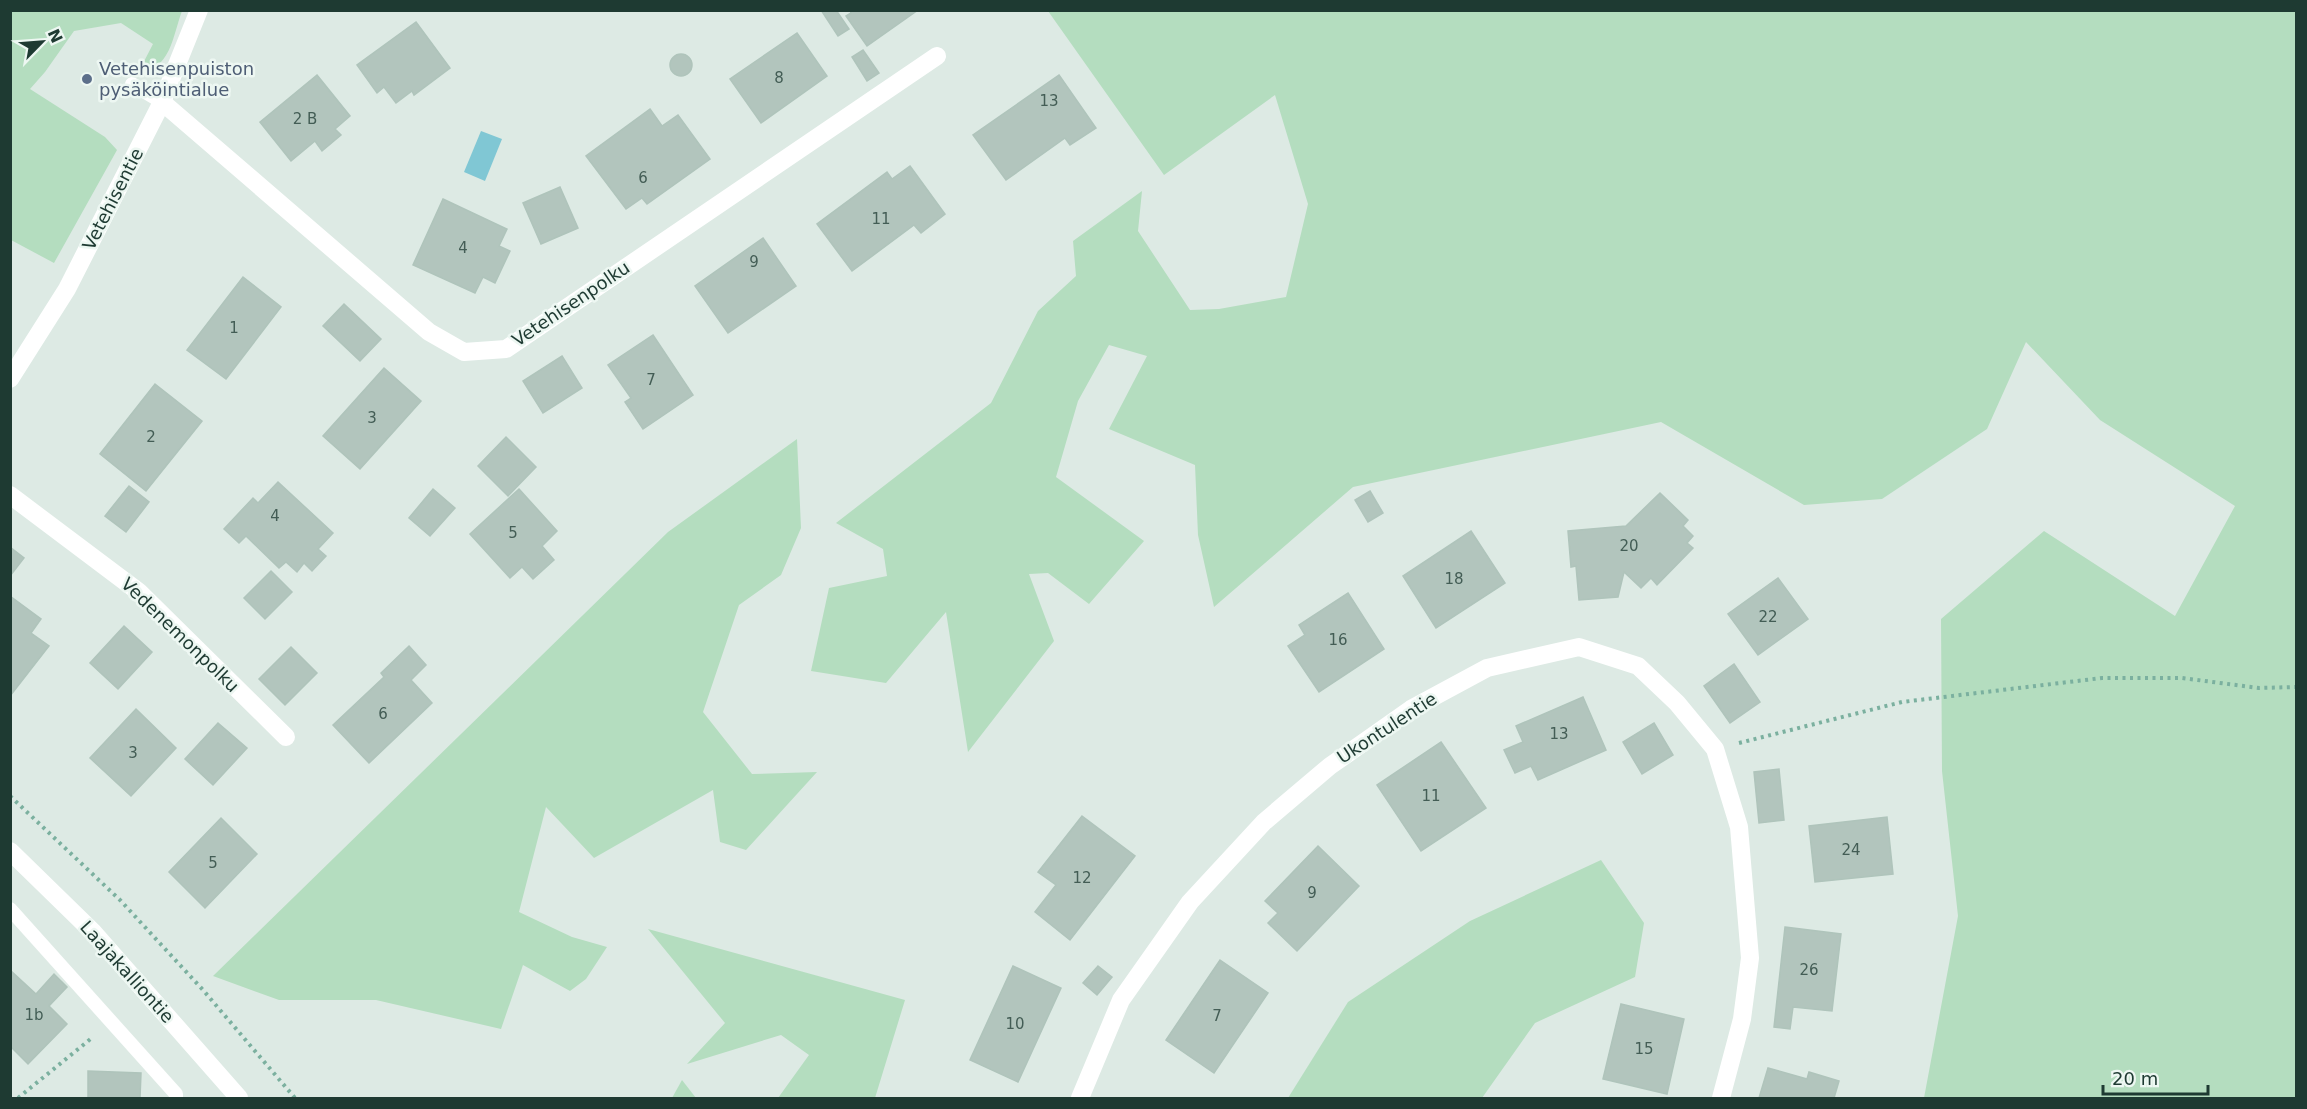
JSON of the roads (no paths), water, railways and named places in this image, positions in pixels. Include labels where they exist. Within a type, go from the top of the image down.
[{"type":"street","name":"Vetehisentie","points":[[10,380],[67,289],[162,102],[199,10]]},
{"type":"street","name":"Vetehisenpolku","points":[[162,102],[429,333],[464,352],[506,349],[937,56]]},
{"type":"street","name":"Vedenemonpolku","points":[[10,495],[139,592],[286,737]]},
{"type":"street","name":"Ukontulentie","points":[[1080,1098],[1121,1000],[1190,902],[1264,822],[1330,766],[1410,709],[1487,668],[1579,647],[1638,666],[1677,703],[1716,749],[1739,827],[1750,958],[1742,1018],[1721,1098]]},
{"type":"street","name":"Laajakalliontie","points":[[10,851],[93,932],[239,1098]]},
{"type":"lane","points":[[132,84],[162,102]]},
{"type":"lane","points":[[10,909],[112,1021],[176,1094],[176,1098]]},
{"type":"water","points":[[481,131],[502,139],[485,181],[464,172]]},
{"type":"place","name":"Vetehisenpuiston pysäköintialue","points":[[87,79]]}]
